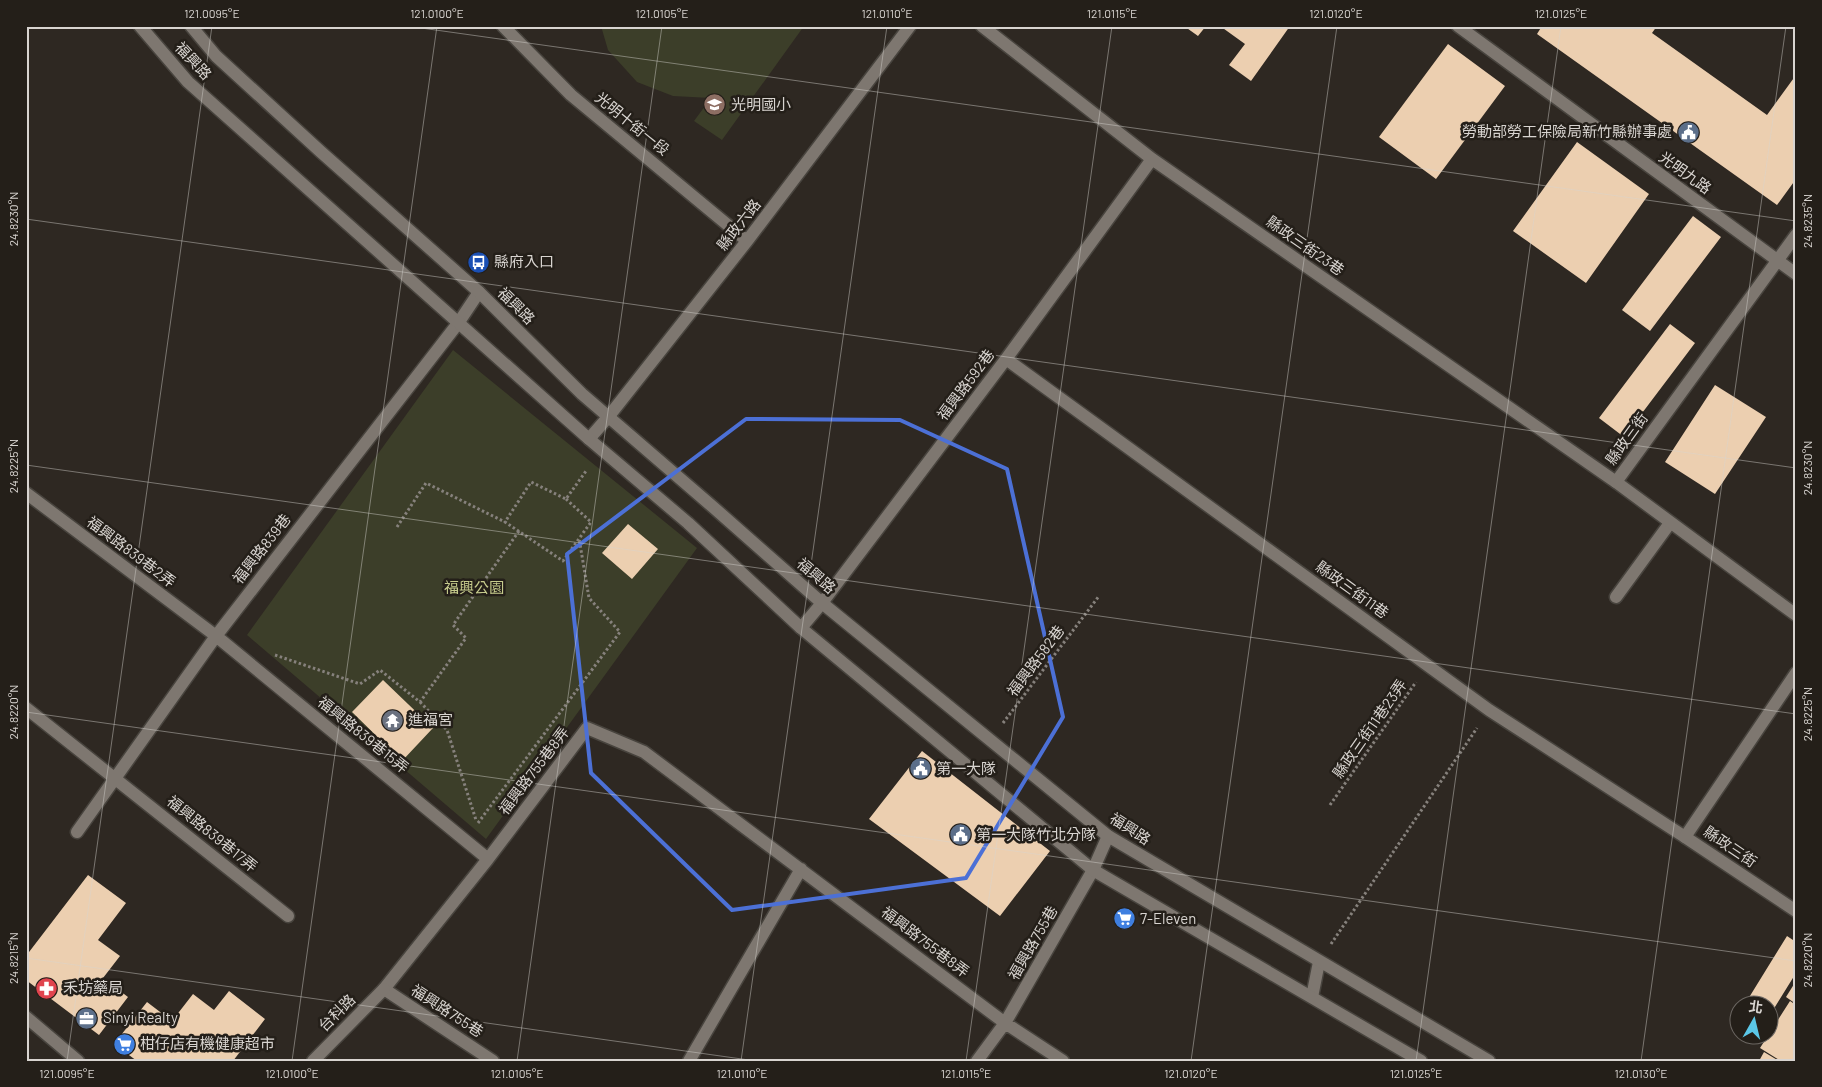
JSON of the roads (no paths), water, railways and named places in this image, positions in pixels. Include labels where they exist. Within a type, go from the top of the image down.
[{"type":"street","name":"福興路","points":[[140,26],[188,82],[589,439],[688,524],[801,628],[1093,870],[1421,1061]]},
{"type":"street","name":"福興路","points":[[191,26],[216,56],[479,292],[582,394],[822,603],[1108,836],[1489,1061]]},
{"type":"street","name":"光明十街一段","points":[[503,26],[571,95],[747,241]]},
{"type":"street","name":"縣政六路","points":[[589,439],[747,241],[910,26]]},
{"type":"street","name":"縣政三街23巷","points":[[982,26],[1152,159],[1616,482]]},
{"type":"street","name":"光明九路","points":[[1458,26],[1796,274]]},
{"type":"street","name":"福興路592巷","points":[[801,628],[822,603],[1006,359],[1152,159]]},
{"type":"street","name":"縣政三街","points":[[1796,235],[1616,482],[1796,615]]},
{"type":"street","name":"福興路839巷","points":[[78,832],[216,636],[459,322],[479,292]]},
{"type":"street","name":"縣政三街11巷","points":[[1006,359],[1489,710],[1685,837]]},
{"type":"street","name":"福興路839巷2弄","points":[[26,494],[216,636]]},
{"type":"street","points":[[1616,597],[1670,522]]},
{"type":"street","name":"福興路839巷15弄","points":[[216,636],[488,859]]},
{"type":"street","name":"縣政三街","points":[[1796,673],[1685,837],[1796,911]]},
{"type":"street","name":"福興路839巷17弄","points":[[26,708],[288,916]]},
{"type":"street","name":"福興路755巷8弄","points":[[384,989],[488,859],[587,728],[644,752],[1005,1023],[1062,1061]]},
{"type":"street","name":"福興路755巷","points":[[977,1061],[1005,1023],[1093,870],[1108,836]]},
{"type":"street","points":[[689,1061],[801,870]]},
{"type":"street","points":[[1312,997],[1319,962]]},
{"type":"street","name":"福興路755巷","points":[[384,989],[493,1061]]},
{"type":"street","name":"台科路","points":[[313,1061],[384,989]]},
{"type":"street","points":[[26,1016],[78,1061]]},
{"type":"place","name":"光明國小","points":[[715,105]]},
{"type":"place","name":"勞動部勞工保險局新竹縣辦事處","points":[[1688,132]]},
{"type":"place","name":"縣府入口","points":[[478,262]]},
{"type":"place","name":"進福宮","points":[[392,720]]},
{"type":"place","name":"第一大隊","points":[[920,769]]},
{"type":"place","name":"第一大隊竹北分隊","points":[[960,835]]},
{"type":"place","name":"7-Eleven","points":[[1124,919]]},
{"type":"place","name":"禾坊藥局","points":[[47,988]]},
{"type":"place","name":"Sinyi Realty","points":[[87,1018]]},
{"type":"place","name":"柑仔店有機健康超市","points":[[124,1044]]},
{"type":"park label","name":"福興公園","points":[[474,588]]}]
